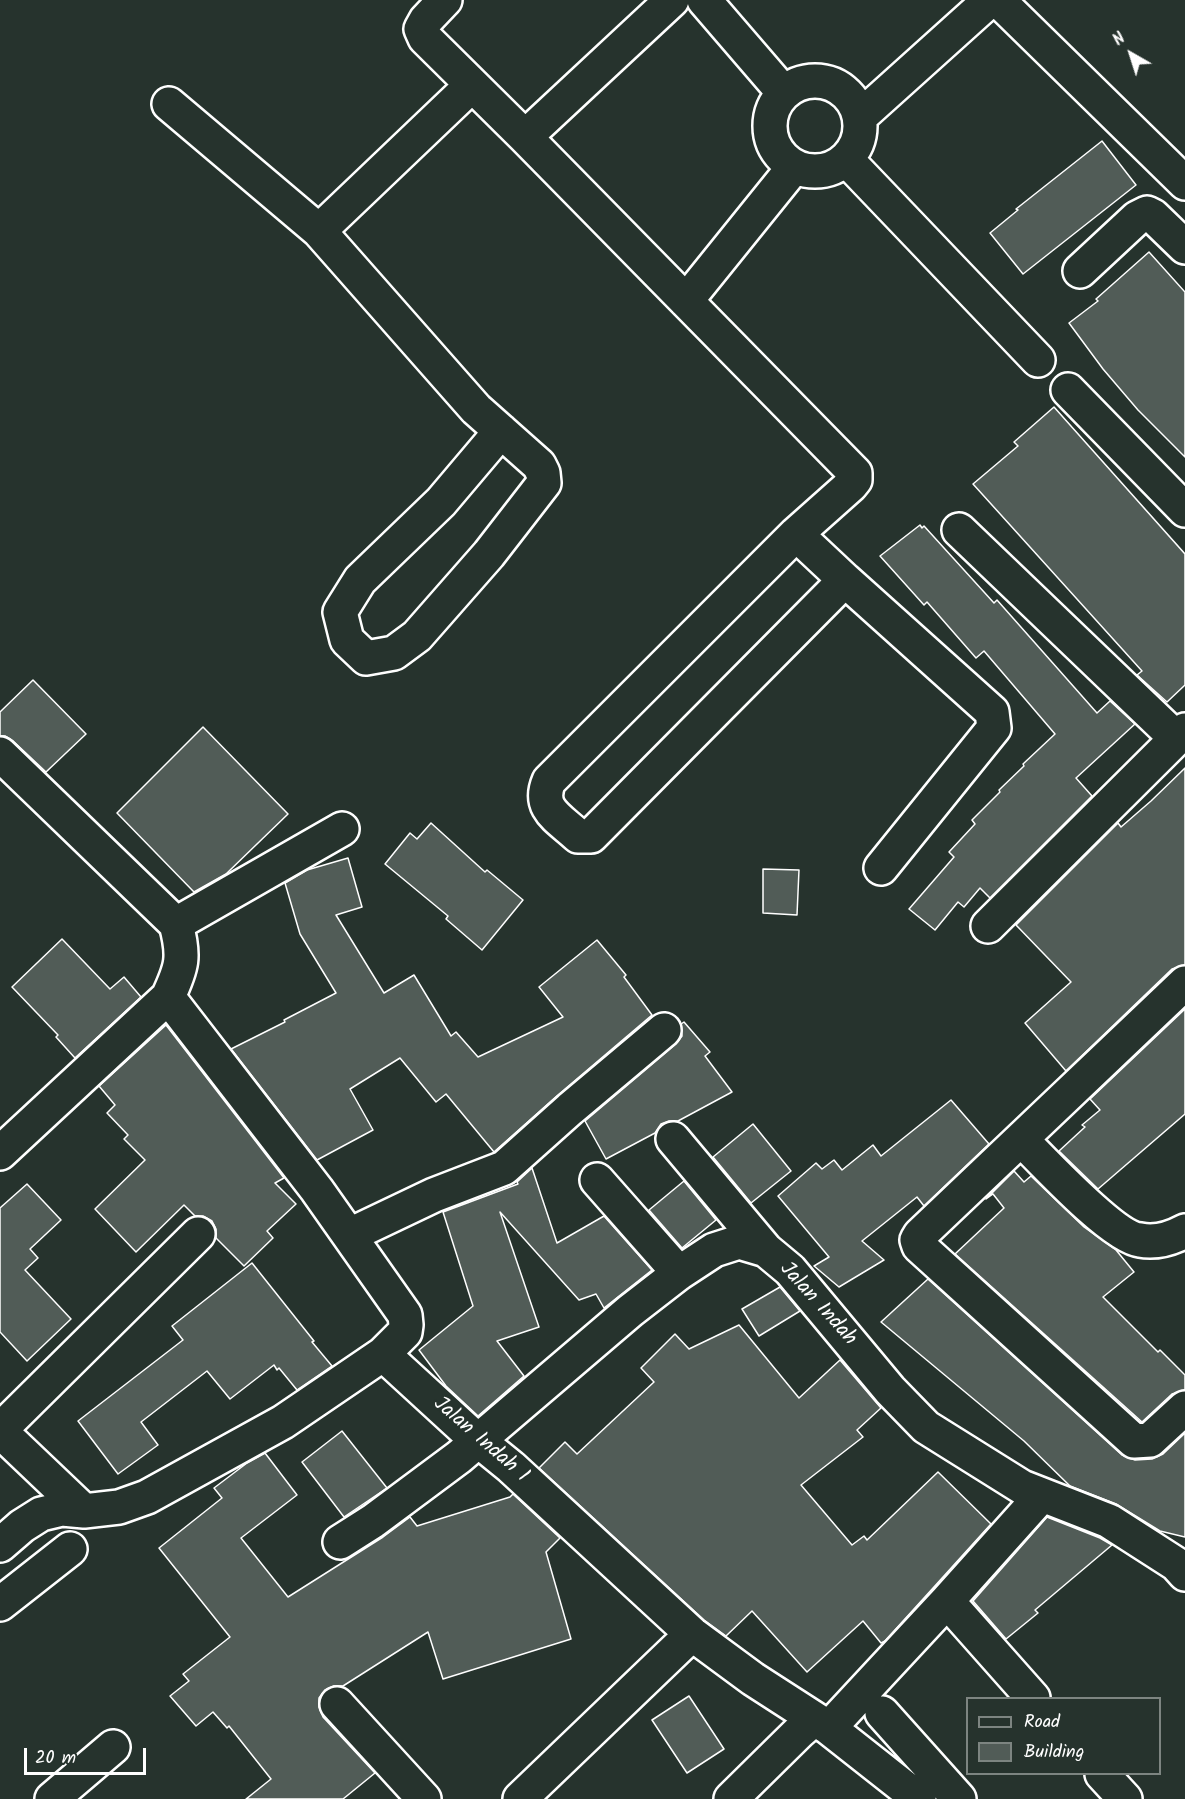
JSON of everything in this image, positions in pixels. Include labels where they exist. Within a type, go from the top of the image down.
[{"type":"street","points":[[445,0],[426,20],[421,29],[425,38],[855,474],[855,480],[851,485],[796,534],[549,781],[544,793],[546,806],[578,836],[591,836],[845,580]]},
{"type":"street","points":[[525,137],[672,0]]},
{"type":"street","points":[[704,0],[784,93]]},
{"type":"street","points":[[860,117],[990,0]]},
{"type":"street","points":[[998,0],[1185,183]]},
{"type":"street","points":[[813,80],[829,82],[844,90],[854,102],[860,117],[858,139],[846,159],[830,169],[812,171],[794,167],[782,158],[773,146],[770,117],[775,104],[784,93],[798,84],[813,80]]},
{"type":"street","points":[[319,231],[472,85]]},
{"type":"street","points":[[169,104],[319,231],[476,409],[501,430],[539,465],[543,473],[544,483],[489,554],[417,636],[394,653],[366,658],[347,640],[340,612],[360,580],[441,502],[501,430]]},
{"type":"street","points":[[846,159],[1038,360]]},
{"type":"street","points":[[686,301],[794,167]]},
{"type":"street","points":[[1080,271],[1137,218],[1147,213],[1185,247]]},
{"type":"street","points":[[1068,390],[1185,510]]},
{"type":"street","points":[[959,530],[1181,735],[988,926]]},
{"type":"street","points":[[796,534],[992,712],[994,719],[994,728],[881,868]]},
{"type":"street","points":[[0,754],[176,924],[182,946],[181,971],[168,997],[0,1153]]},
{"type":"street","points":[[176,924],[342,828]]},
{"type":"street","points":[[1185,983],[917,1240],[919,1246],[1134,1441],[1150,1440],[1185,1408]]},
{"type":"street","points":[[0,1545],[22,1526],[41,1514],[63,1509],[84,1511],[119,1507],[147,1497],[283,1422],[383,1354],[405,1332],[405,1315],[350,1235],[168,997]]},
{"type":"street","points":[[350,1235],[434,1195],[504,1168],[664,1030]]},
{"type":"street","points":[[673,1139],[766,1250]]},
{"type":"street","points":[[1021,1139],[1083,1200],[1124,1235],[1139,1240],[1159,1240],[1185,1231]]},
{"type":"street","points":[[597,1180],[679,1273]]},
{"type":"street","points":[[84,1511],[0,1430],[198,1234]]},
{"type":"street","name":"Jalan Indah","points":[[340,1542],[381,1515],[479,1440],[630,1311],[679,1273],[714,1250],[738,1242],[766,1250],[790,1270],[890,1390],[926,1427],[1022,1487],[1109,1521],[1182,1565]]},
{"type":"street","name":"Jalan Indah 1","points":[[383,1354],[692,1634],[753,1679],[821,1724],[919,1799]]},
{"type":"street","points":[[731,1799],[799,1732],[821,1724],[947,1601],[1042,1495]]},
{"type":"street","points":[[0,1604],[70,1549]]},
{"type":"street","points":[[947,1601],[1032,1697]]},
{"type":"street","points":[[520,1799],[692,1634]]},
{"type":"street","points":[[337,1704],[423,1799]]},
{"type":"street","points":[[882,1713],[959,1799]]},
{"type":"street","points":[[52,1799],[113,1747]]},
{"type":"street","points":[[1104,1775],[1125,1799]]},
{"type":"building","points":[[1102,141],[1136,185],[1023,274],[990,233],[1018,210],[1016,209]]},
{"type":"building","points":[[1149,252],[1185,292],[1185,457],[1138,410],[1103,369],[1069,323],[1098,301],[1096,299]]},
{"type":"building","points":[[1054,407],[1185,554],[1185,685],[1167,702],[1137,675],[1142,671],[973,484],[1018,446],[1014,442]]},
{"type":"building","points":[[920,525],[922,528],[924,526],[994,603],[997,600],[1097,713],[1110,701],[1135,724],[1076,778],[1092,796],[990,898],[980,888],[964,907],[958,902],[935,930],[909,909],[954,857],[949,852],[975,824],[972,820],[1024,766],[1023,764],[1055,734],[984,651],[976,658],[927,602],[924,605],[880,556]]},
{"type":"building","points":[[33,680],[86,734],[46,772],[13,741],[0,736],[0,712]]},
{"type":"building","points":[[203,727],[288,814],[226,874],[194,892],[117,813]]},
{"type":"building","points":[[1185,768],[1185,965],[1172,969],[1066,1071],[1025,1023],[1071,982],[1016,925],[1118,823],[1121,827]]},
{"type":"building","points":[[431,823],[485,872],[487,870],[523,900],[482,950],[446,919],[448,916],[385,864],[410,833],[417,839]]},
{"type":"building","points":[[348,858],[362,907],[336,915],[384,993],[414,975],[451,1036],[456,1032],[478,1057],[563,1017],[539,987],[597,940],[626,975],[624,977],[652,1015],[494,1152],[446,1094],[436,1102],[400,1058],[350,1089],[373,1130],[317,1160],[231,1049],[336,993],[300,934],[285,883],[307,870]]},
{"type":"building","points":[[763,869],[799,870],[797,915],[763,913]]},
{"type":"building","points":[[62,939],[110,989],[124,977],[141,997],[75,1058],[56,1037],[58,1035],[12,987]]},
{"type":"building","points":[[1185,1009],[1185,1114],[1098,1189],[1059,1151],[1085,1127],[1082,1125],[1100,1110],[1090,1099]]},
{"type":"building","points":[[684,1022],[710,1052],[705,1056],[732,1092],[678,1121],[661,1124],[655,1133],[606,1159],[585,1121],[676,1044],[682,1036],[681,1024]]},
{"type":"building","points":[[166,1025],[284,1178],[275,1183],[296,1204],[267,1231],[273,1238],[244,1266],[216,1238],[216,1229],[212,1221],[203,1216],[195,1216],[184,1205],[136,1252],[95,1209],[145,1160],[124,1139],[128,1135],[107,1113],[115,1105],[99,1086]]},
{"type":"building","points":[[951,1100],[989,1144],[924,1206],[917,1197],[862,1241],[884,1260],[839,1287],[814,1266],[829,1257],[778,1196],[816,1163],[822,1169],[834,1160],[842,1170],[873,1145],[881,1156]]},
{"type":"building","points":[[753,1124],[791,1171],[751,1203],[713,1157]]},
{"type":"building","points":[[532,1168],[557,1243],[604,1216],[652,1270],[604,1308],[596,1294],[579,1300],[500,1212],[539,1327],[497,1341],[524,1376],[478,1416],[446,1386],[419,1350],[473,1306],[443,1212],[518,1184],[517,1182]]},
{"type":"building","points":[[1014,1171],[1024,1182],[1031,1176],[1084,1227],[1116,1250],[1134,1272],[1103,1297],[1158,1352],[1160,1350],[1185,1375],[1185,1390],[1172,1394],[1142,1422],[955,1254],[1004,1208],[993,1194],[986,1199]]},
{"type":"building","points":[[684,1181],[716,1220],[682,1248],[649,1210]]},
{"type":"building","points":[[27,1184],[61,1220],[30,1249],[38,1258],[25,1270],[71,1319],[27,1361],[0,1332],[0,1208]]},
{"type":"building","points":[[252,1263],[332,1366],[297,1390],[274,1365],[230,1399],[207,1371],[141,1422],[158,1445],[118,1474],[78,1421],[183,1340],[172,1326]]},
{"type":"building","points":[[928,1279],[1122,1455],[1135,1460],[1152,1459],[1163,1454],[1185,1433],[1185,1537],[1160,1531],[1116,1504],[1070,1486],[1024,1441],[881,1322]]},
{"type":"building","points":[[780,1287],[800,1311],[759,1336],[742,1309]]},
{"type":"building","points":[[739,1325],[799,1398],[840,1360],[881,1408],[857,1430],[863,1437],[801,1485],[852,1545],[864,1536],[867,1540],[938,1472],[991,1524],[885,1641],[881,1643],[863,1621],[807,1672],[752,1611],[726,1636],[704,1620],[539,1468],[565,1442],[577,1454],[654,1382],[641,1368],[675,1334],[689,1349]]},
{"type":"building","points":[[342,1431],[387,1488],[344,1517],[302,1462]]},
{"type":"building","points":[[265,1453],[297,1495],[241,1538],[288,1597],[383,1537],[410,1517],[417,1526],[510,1497],[513,1494],[560,1538],[546,1552],[571,1639],[443,1679],[428,1632],[343,1686],[334,1686],[325,1690],[319,1698],[319,1707],[323,1717],[375,1773],[343,1799],[246,1799],[271,1779],[229,1726],[227,1728],[213,1712],[196,1726],[170,1696],[189,1681],[183,1674],[230,1637],[159,1548],[222,1498],[214,1488],[247,1463]]},
{"type":"building","points":[[1047,1517],[1112,1545],[1035,1610],[1038,1613],[1006,1639],[973,1601]]},
{"type":"building","points":[[689,1696],[724,1749],[687,1773],[652,1720]]}]
